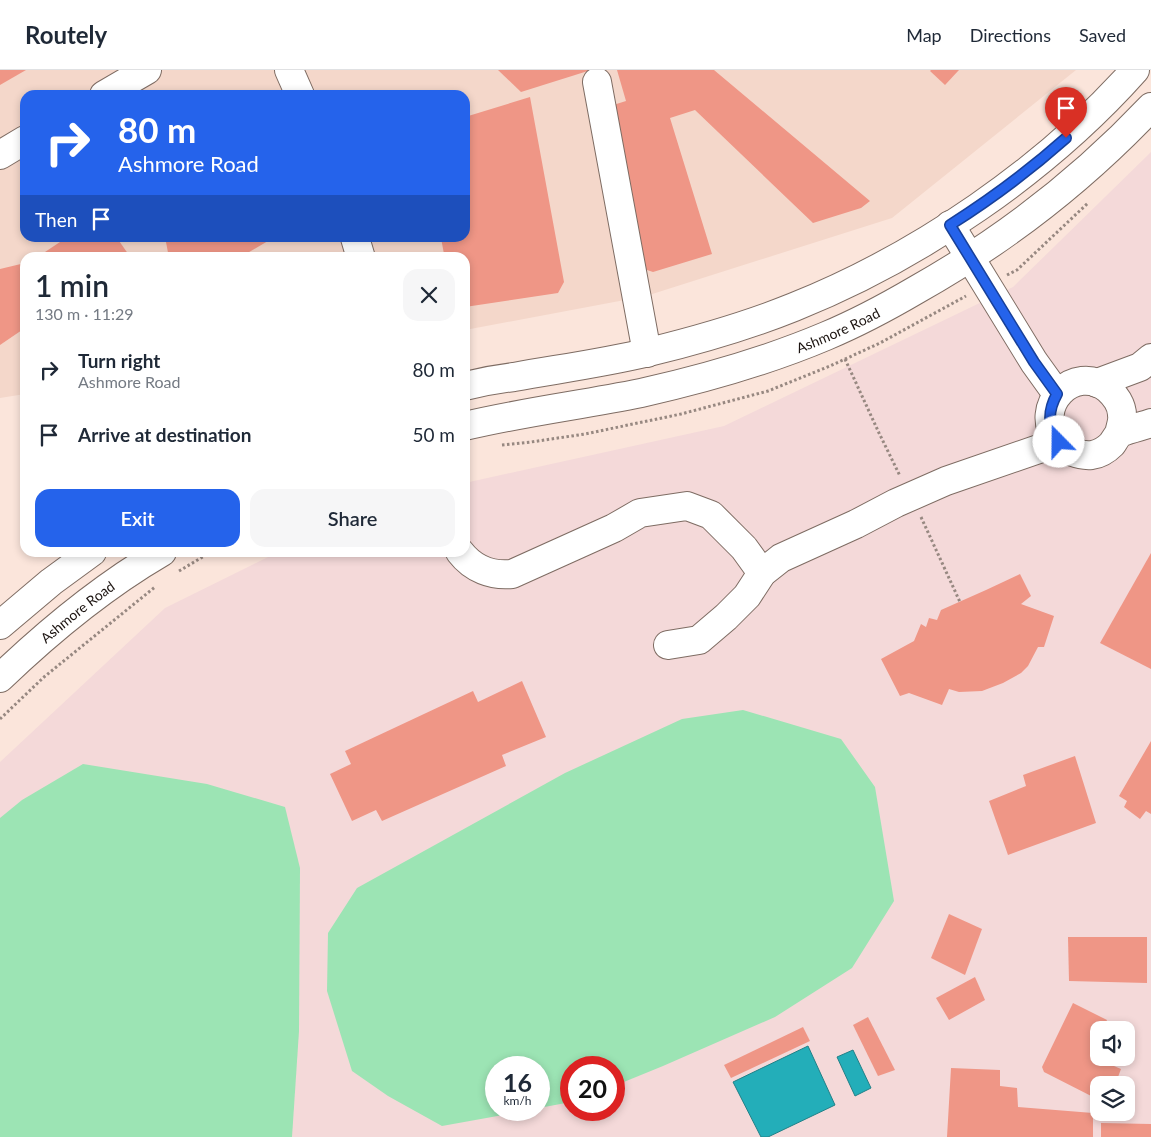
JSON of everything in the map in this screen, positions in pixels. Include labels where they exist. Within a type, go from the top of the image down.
[{"type":"main road","points":[[113,90],[147,70]]},
{"type":"main road","points":[[289,70],[298,90]]},
{"type":"main road","points":[[470,385],[647,353],[760,320],[795,307],[862,276],[901,255],[982,205],[1042,159],[1079,127],[1135,70]]},
{"type":"main road","points":[[597,82],[647,353]]},
{"type":"main road","name":"Ashmore Road","points":[[470,425],[495,418],[641,393],[718,373],[765,359],[862,320],[970,258],[1029,217],[1088,169],[1151,107]]},
{"type":"main road","points":[[0,155],[20,143]]},
{"type":"main road","points":[[950,225],[1034,362],[1057,394]]},
{"type":"main road","points":[[1097,383],[1140,367],[1151,358]]},
{"type":"main road","points":[[1084,381],[1097,383],[1114,394],[1119,403],[1122,416],[1119,434],[1104,450],[1092,454],[1074,453],[1063,447],[1052,434],[1049,416],[1052,403],[1057,394],[1072,384],[1084,381]]},
{"type":"main road","points":[[1119,434],[1151,423]]},
{"type":"main road","points":[[668,645],[699,640],[747,596],[762,573],[781,558],[954,477],[1059,442]]},
{"type":"main road","points":[[465,557],[477,568],[499,575],[512,574],[614,528],[640,513],[687,506],[711,515],[744,548],[762,573]]},
{"type":"main road","points":[[0,625],[51,582],[85,557]]},
{"type":"main road","name":"Ashmore Road","points":[[0,678],[57,626],[102,591],[167,564]]},
{"type":"path","points":[[845,359],[960,602]]},
{"type":"path","points":[[167,564],[193,557]]},
{"type":"path","points":[[0,719],[44,677],[157,585]]},
{"type":"shaded area","points":[[0,70],[1076,70],[892,218],[646,296],[470,329],[470,252],[20,252],[20,395],[0,398]]},
{"type":"shaded area","points":[[1151,152],[1151,1137],[0,1137],[0,762],[165,608],[268,557],[470,557],[470,482],[724,426],[1013,287]]},
{"type":"green space","points":[[743,710],[841,739],[875,787],[894,901],[852,968],[775,1017],[625,1082],[625,1056],[560,1056],[560,1104],[550,1106],[550,1056],[485,1056],[485,1118],[442,1126],[388,1096],[352,1071],[327,991],[328,933],[357,888],[565,773],[682,719]]},
{"type":"green space","points":[[83,764],[207,784],[285,807],[300,868],[299,1031],[292,1137],[0,1137],[0,818],[22,800]]},
{"type":"water","points":[[808,1046],[835,1105],[768,1137],[761,1137],[733,1082]]},
{"type":"water","points":[[853,1050],[871,1088],[855,1096],[837,1057]]},
{"type":"building","points":[[0,70],[26,70],[0,85]]},
{"type":"building","points":[[498,70],[591,70],[521,92]]},
{"type":"building","points":[[617,70],[714,70],[870,201],[861,208],[813,223],[695,110],[670,118],[712,254],[653,272],[641,268],[610,106],[626,101]]},
{"type":"building","points":[[931,70],[959,70],[945,85]]},
{"type":"building","points":[[530,97],[564,282],[558,293],[470,306],[470,252],[444,252],[442,242],[470,242],[470,115]]},
{"type":"building","points":[[60,242],[120,242],[127,252],[45,252]]},
{"type":"building","points":[[166,242],[266,242],[249,252],[168,252]]},
{"type":"building","points":[[20,264],[20,331],[0,345],[0,269]]},
{"type":"building","points":[[1151,553],[1151,669],[1100,643]]},
{"type":"building","points":[[1020,574],[1031,596],[1021,604],[1054,616],[1044,647],[1038,647],[1028,666],[1021,673],[1003,683],[982,691],[959,692],[949,689],[942,705],[909,693],[900,696],[881,659],[914,641],[921,624],[926,627],[929,618],[937,620],[941,610]]},
{"type":"building","points":[[522,681],[546,737],[502,755],[506,766],[382,821],[376,810],[352,821],[330,774],[351,764],[345,751],[473,691],[478,702]]},
{"type":"building","points":[[1151,741],[1151,814],[1146,811],[1140,819],[1124,807],[1127,801],[1119,796]]},
{"type":"building","points":[[1075,756],[1096,823],[1008,855],[989,801],[1026,786],[1023,775]]},
{"type":"building","points":[[949,914],[982,929],[965,975],[931,958]]},
{"type":"building","points":[[1068,937],[1147,937],[1147,983],[1069,981]]},
{"type":"building","points":[[975,977],[985,1000],[949,1020],[936,998]]},
{"type":"building","points":[[1073,1003],[1107,1020],[1090,1021],[1090,1066],[1114,1066],[1121,1069],[1118,1076],[1090,1076],[1090,1095],[1044,1072],[1042,1067]]},
{"type":"building","points":[[868,1017],[895,1070],[878,1076],[853,1025]]},
{"type":"building","points":[[803,1027],[810,1041],[731,1078],[724,1065]]},
{"type":"building","points":[[951,1068],[1000,1070],[1000,1086],[1017,1088],[1018,1107],[1090,1113],[1090,1121],[1093,1121],[1093,1137],[947,1137]]},
{"type":"building","points":[[1101,1123],[1151,1124],[1151,1137],[1101,1137]]},
{"type":"route","points":[[1059,442],[1052,434],[1049,416],[1052,403],[1057,394],[1034,362],[985,285],[950,225],[982,205],[1066,138]]}]
